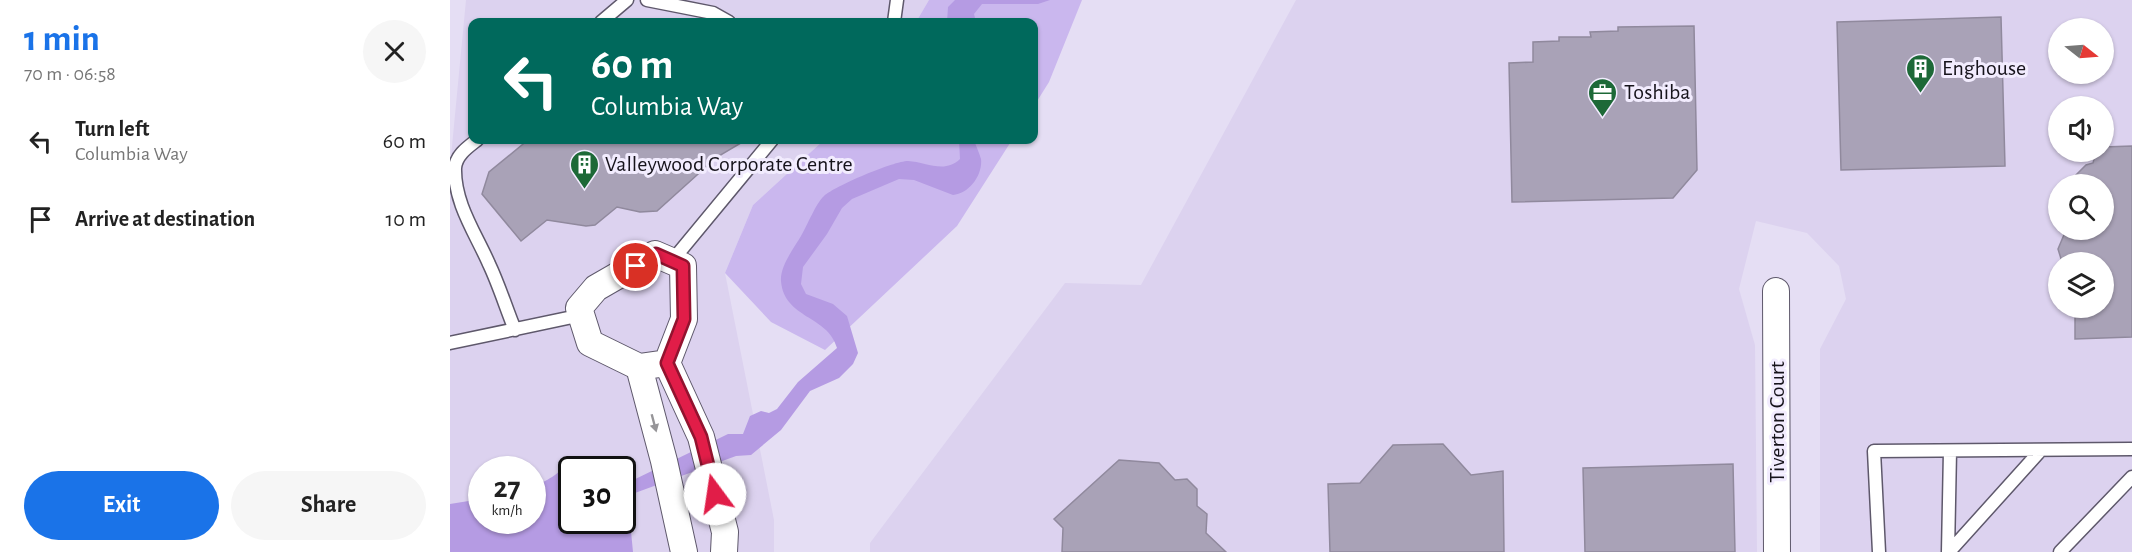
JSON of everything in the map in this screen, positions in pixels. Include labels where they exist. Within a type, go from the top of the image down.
[{"type":"street","points":[[667,363],[639,367],[590,343],[579,308],[596,288],[656,254],[683,266],[684,319],[667,363],[701,437],[724,532],[724,552]]},
{"type":"street","name":"Tiverton Court","points":[[1776,291],[1777,552]]},
{"type":"street","points":[[639,367],[684,552]]},
{"type":"lane","points":[[606,18],[627,0]]},
{"type":"lane","points":[[647,0],[713,13],[722,18]]},
{"type":"lane","points":[[895,18],[897,0]]},
{"type":"lane","points":[[472,144],[462,152],[455,167],[462,208],[475,230],[493,272],[514,330]]},
{"type":"lane","points":[[672,261],[769,144]]},
{"type":"lane","points":[[450,344],[582,315]]},
{"type":"lane","points":[[1879,552],[1874,451],[2132,449]]},
{"type":"lane","points":[[1949,552],[2041,450]]},
{"type":"lane","points":[[1949,552],[1950,451]]},
{"type":"lane","points":[[2060,552],[2132,477]]},
{"type":"shaded area","points":[[466,0],[929,0],[918,18],[468,18],[468,144],[820,144],[753,205],[725,273],[774,520],[774,552],[450,552],[450,167]]},
{"type":"shaded area","points":[[929,0],[1082,0],[1049,82],[1038,100],[1038,18],[918,18]]},
{"type":"shaded area","points":[[955,0],[1050,0],[1038,4],[982,4],[974,14],[975,18],[947,18],[948,7]]},
{"type":"shaded area","points":[[1296,0],[2132,0],[2132,552],[1820,552],[1820,349],[1846,299],[1839,266],[1807,233],[1756,221],[1739,289],[1755,345],[1757,552],[870,552],[870,543],[1065,283],[1141,285]]},
{"type":"shaded area","points":[[820,144],[1009,144],[957,226],[825,350],[771,322],[725,273],[753,205]]},
{"type":"shaded area","points":[[959,144],[975,144],[981,159],[980,171],[974,183],[964,191],[953,195],[914,180],[899,179],[852,199],[842,208],[827,234],[803,267],[801,284],[806,294],[833,304],[847,316],[858,353],[853,364],[839,378],[810,391],[781,430],[751,455],[736,456],[636,493],[636,479],[728,434],[743,434],[750,416],[761,411],[769,413],[777,409],[798,382],[837,348],[825,329],[790,303],[781,281],[785,263],[824,196],[840,186],[901,162],[908,161],[935,166],[948,166],[960,159]]},
{"type":"shaded area","points":[[558,472],[558,534],[631,534],[633,552],[450,552],[450,504],[468,501],[468,534],[546,534],[546,481]]},
{"type":"building","name":"Enghouse","points":[[2001,17],[2005,166],[1841,170],[1837,22]]},
{"type":"building","name":"Toshiba","points":[[1694,26],[1697,170],[1673,198],[1512,202],[1509,63],[1533,62],[1533,42],[1559,41],[1559,37],[1591,37],[1590,32],[1618,31],[1618,27]]},
{"type":"building","name":"Valleywood Corporate Centre","points":[[523,144],[739,144],[717,157],[657,211],[640,212],[617,207],[595,225],[586,226],[547,220],[521,241],[482,194],[489,172]]},
{"type":"building","points":[[2132,146],[2132,337],[2075,339],[2075,318],[2114,318],[2114,252],[2059,252],[2058,249],[2062,240],[2114,240],[2114,174],[2077,174],[2086,165],[2093,162],[2114,162],[2114,147]]},
{"type":"building","points":[[1443,444],[1471,475],[1503,471],[1504,552],[1330,552],[1328,484],[1360,483],[1393,445]]},
{"type":"building","points":[[1119,460],[1159,463],[1175,480],[1187,479],[1197,489],[1197,506],[1207,514],[1206,533],[1226,552],[1062,552],[1063,528],[1054,519]]},
{"type":"building","points":[[1733,464],[1735,552],[1585,552],[1583,468]]},
{"type":"place","name":"Enghouse","points":[[1921,94]]},
{"type":"place","name":"Toshiba","points":[[1603,118]]},
{"type":"place","name":"Valleywood Corporate Centre","points":[[584,190]]},
{"type":"route","points":[[636,266],[656,254],[683,266],[684,319],[667,363],[701,437],[715,494]]}]
